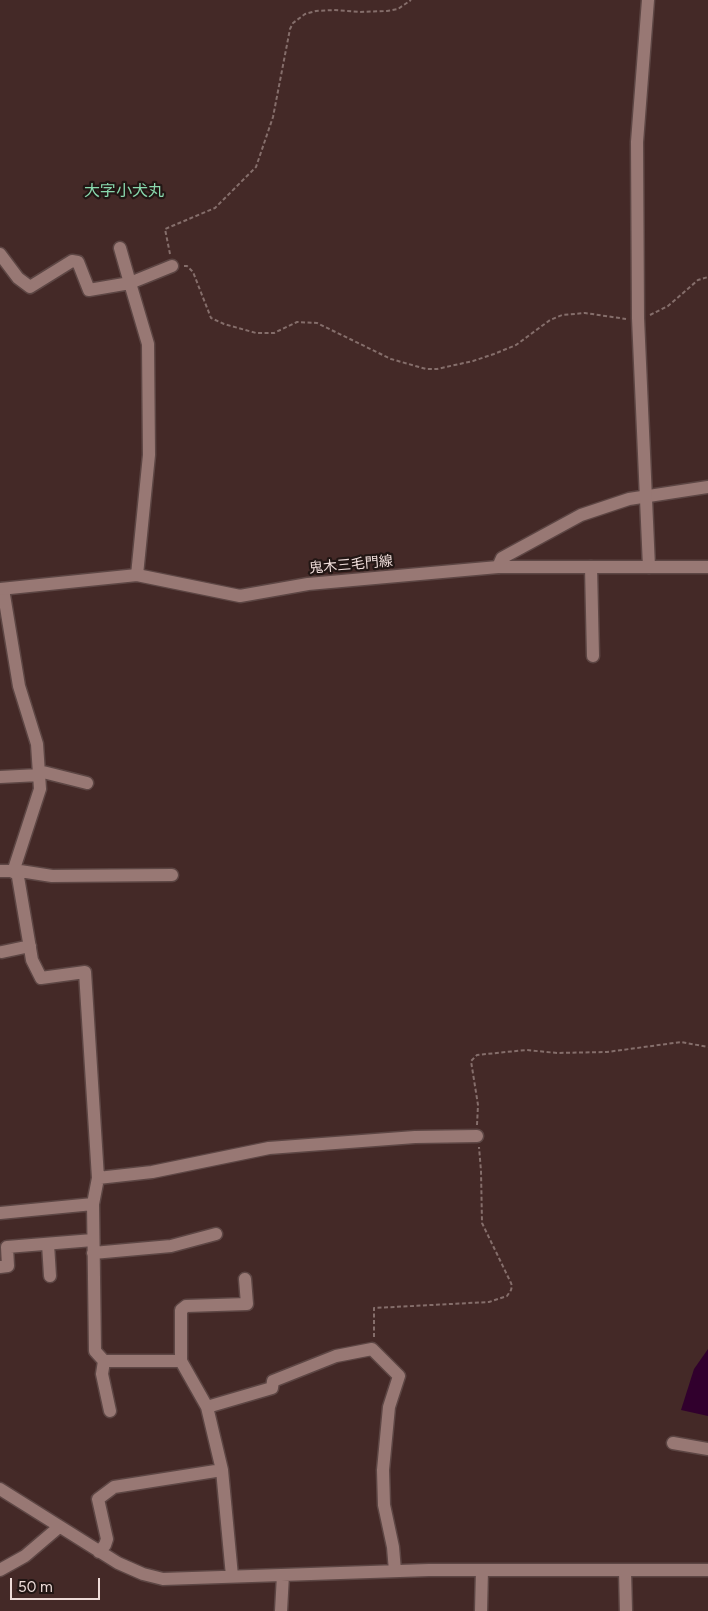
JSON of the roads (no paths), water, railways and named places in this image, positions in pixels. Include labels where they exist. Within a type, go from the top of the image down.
[{"type":"street","points":[[648,0],[637,142],[638,318],[649,567]]},
{"type":"street","points":[[120,248],[148,344],[149,455],[137,575]]},
{"type":"street","points":[[0,254],[18,278],[30,287],[72,262],[78,262],[89,290],[130,283],[172,266]]},
{"type":"street","points":[[498,568],[502,558],[581,515],[629,499],[708,487]]},
{"type":"street","points":[[590,567],[594,656]]},
{"type":"street","name":"鬼木三毛門線","points":[[1,589],[137,575],[240,596],[308,584],[498,568],[708,567]]},
{"type":"street","points":[[1,589],[19,686],[37,744],[40,789],[10,871],[32,960],[41,978],[85,972],[98,1178],[93,1204],[95,1351],[104,1361],[181,1361]]},
{"type":"street","points":[[0,777],[39,773],[87,783]]},
{"type":"street","points":[[10,871],[52,876],[172,875]]},
{"type":"street","points":[[2,952],[30,946]]},
{"type":"street","points":[[98,1178],[152,1172],[269,1148],[414,1138],[477,1136]]},
{"type":"street","points":[[0,1213],[93,1204]]},
{"type":"street","points":[[0,1267],[8,1266],[7,1247],[48,1244],[171,1246],[216,1234]]},
{"type":"street","points":[[48,1244],[50,1276]]},
{"type":"street","points":[[232,1576],[222,1470],[207,1407],[181,1361],[181,1310],[186,1306],[247,1304],[245,1279]]},
{"type":"street","points":[[207,1407],[272,1388],[273,1381],[336,1356],[372,1349],[399,1376],[389,1406],[383,1470],[384,1505],[393,1546],[395,1571]]},
{"type":"street","points":[[104,1361],[102,1374],[110,1411]]},
{"type":"street","points":[[673,1443],[708,1449]]},
{"type":"street","points":[[99,1552],[107,1539],[98,1499],[114,1487],[222,1470]]},
{"type":"street","points":[[0,1490],[99,1552],[143,1574],[163,1579],[395,1571],[708,1570]]},
{"type":"street","points":[[0,1570],[25,1556],[59,1527]]},
{"type":"street","points":[[481,1611],[482,1570]]},
{"type":"street","points":[[625,1571],[626,1611]]},
{"type":"street","points":[[281,1611],[283,1575]]},
{"type":"district","name":"大字小犬丸","points":[[124,191]]}]
